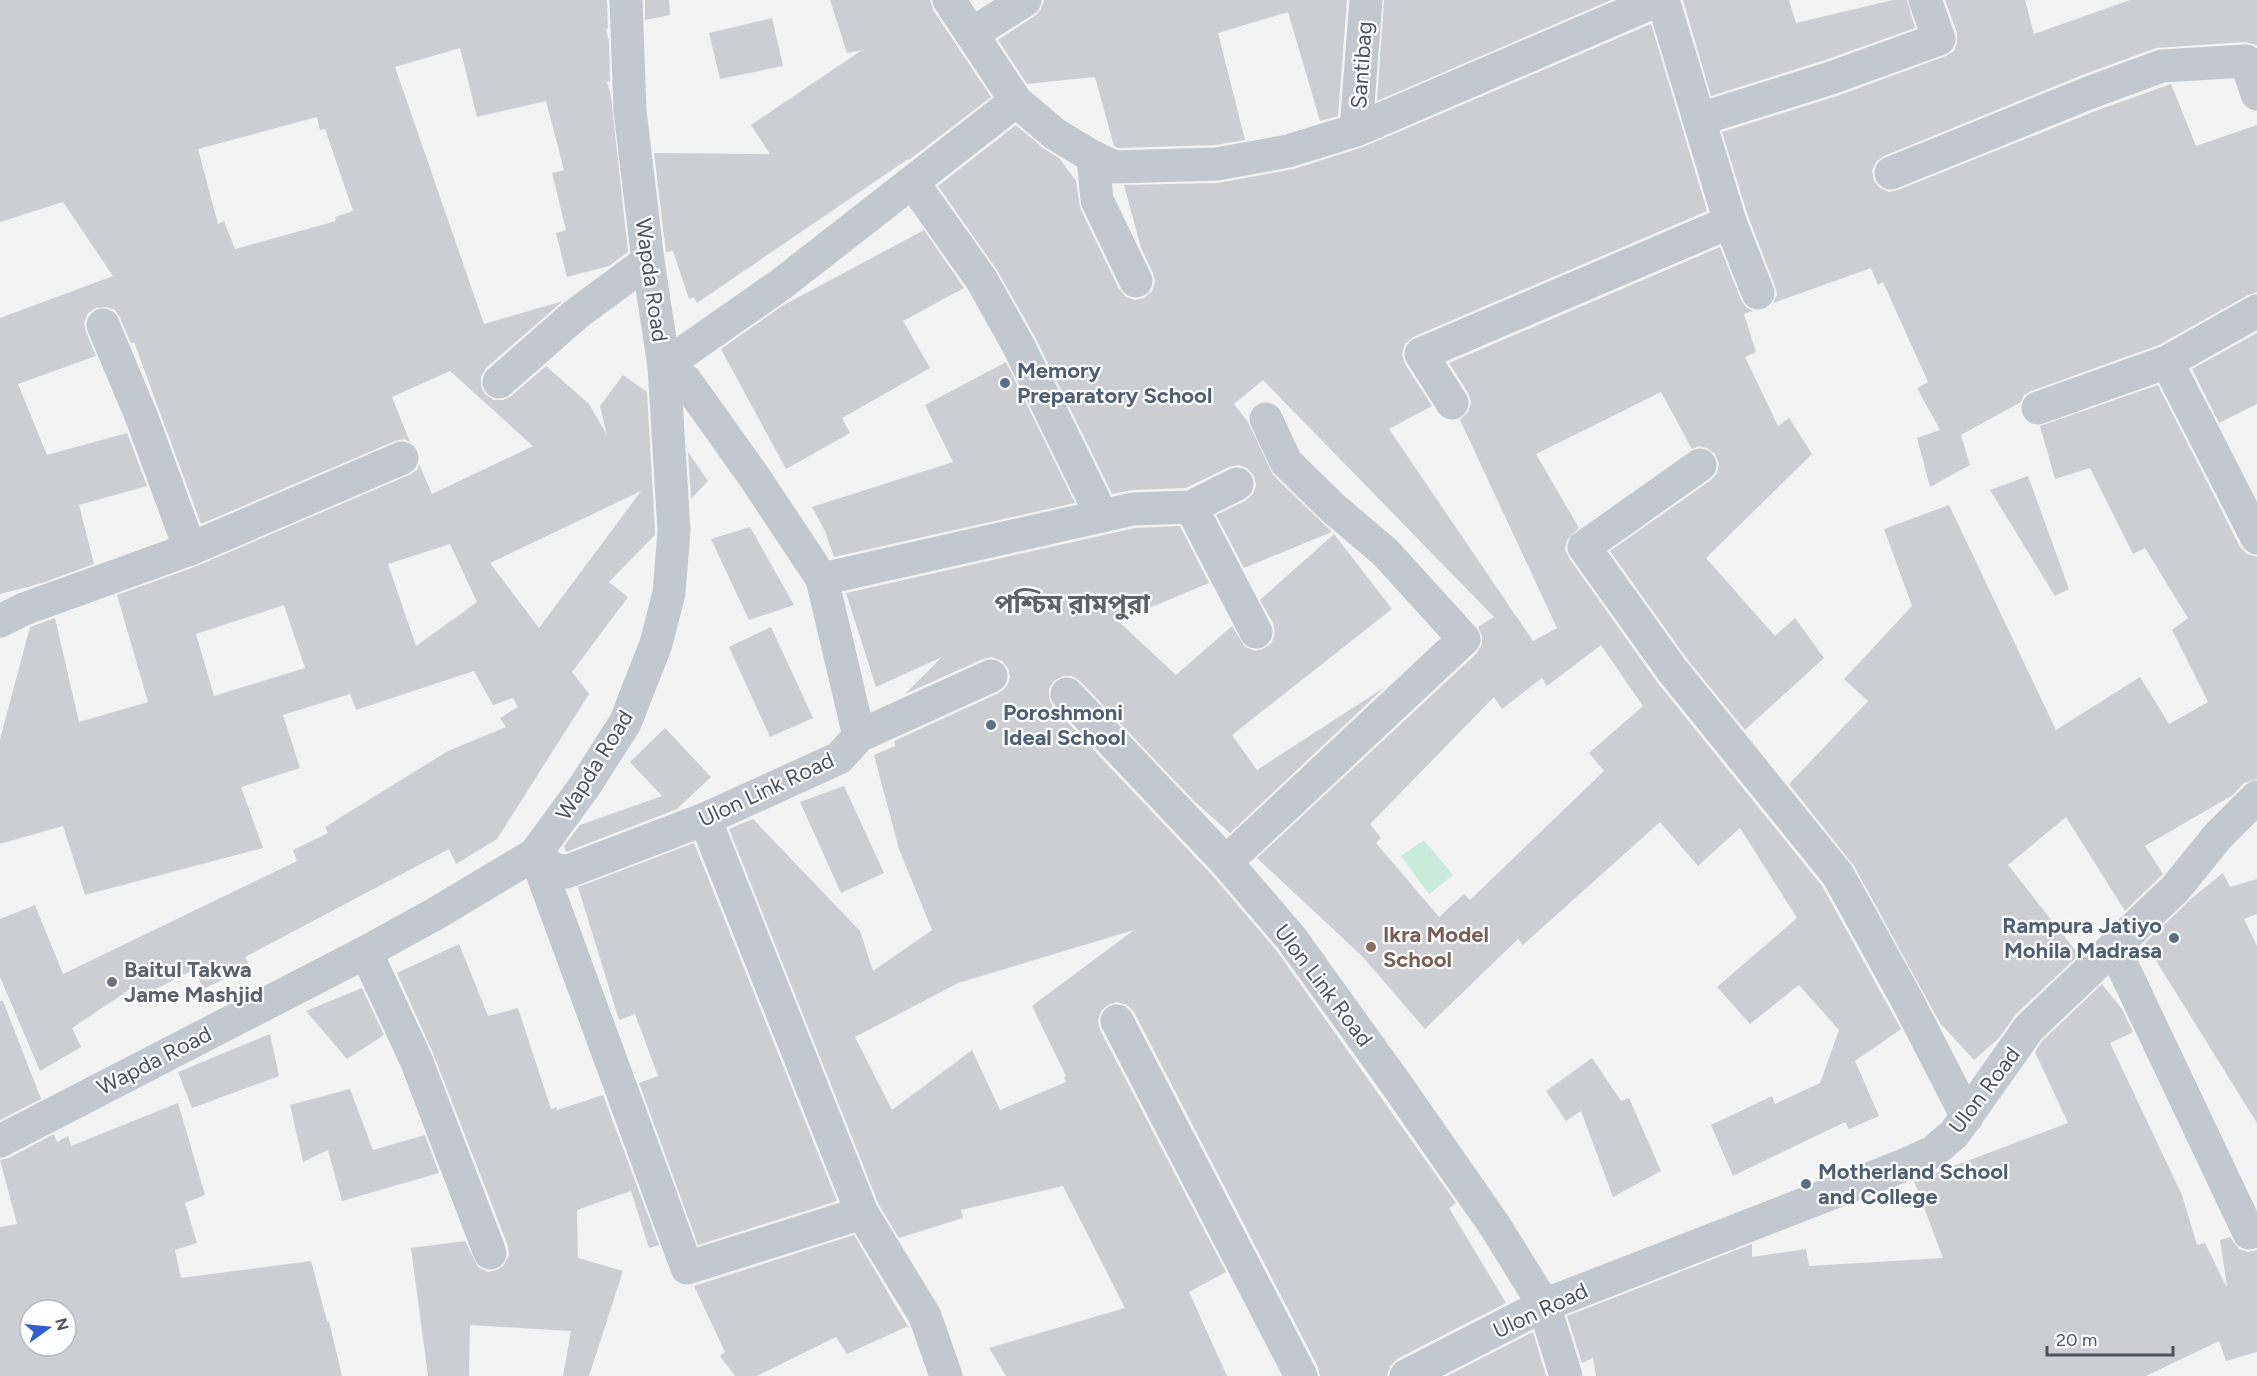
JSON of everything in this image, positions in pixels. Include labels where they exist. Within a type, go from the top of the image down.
[{"type":"street","name":"Wapda Road","points":[[0,1141],[366,952],[535,854],[584,787],[625,723],[656,644],[669,593],[675,531],[664,366],[648,261],[630,111],[626,0]]},
{"type":"street","points":[[949,0],[1016,101],[1055,134],[1114,167],[1217,164],[1288,151],[1356,130],[1658,0]]},
{"type":"street","points":[[972,34],[1025,0]]},
{"type":"street","name":"Santibag","points":[[1356,130],[1366,0]]},
{"type":"street","points":[[1663,0],[1730,222],[1758,293]]},
{"type":"street","points":[[1700,120],[1831,78],[1939,39],[1925,0]]},
{"type":"street","points":[[1891,173],[2162,66],[2246,61],[2257,94]]},
{"type":"street","points":[[859,736],[822,579],[755,478],[686,381],[664,366],[780,285],[1016,101]]},
{"type":"street","points":[[1093,157],[1097,200],[1136,281]]},
{"type":"street","points":[[913,183],[981,279],[1018,345],[1102,516]]},
{"type":"street","points":[[1452,403],[1421,354],[1730,222]]},
{"type":"street","points":[[499,382],[575,315],[648,261]]},
{"type":"street","points":[[2038,408],[2167,362],[2257,311]]},
{"type":"street","points":[[103,325],[142,418],[190,549]]},
{"type":"street","points":[[2167,362],[2247,492],[2257,538]]},
{"type":"street","points":[[1226,862],[1464,639],[1386,553],[1333,508],[1286,462],[1266,419]]},
{"type":"street","points":[[0,621],[24,609],[190,549],[402,458]]},
{"type":"street","points":[[1700,465],[1584,547],[1672,670],[1838,875],[1907,1000],[1967,1117]]},
{"type":"street","points":[[822,579],[1133,509],[1191,507],[1237,484]]},
{"type":"street","points":[[1191,507],[1256,632]]},
{"type":"street","name":"Ulon Link Road","points":[[535,854],[552,868],[566,872],[705,819],[839,758],[859,736],[991,676]]},
{"type":"street","name":"Ulon Link Road","points":[[1067,694],[1226,862],[1291,938],[1496,1226],[1544,1305],[1566,1376]]},
{"type":"street","name":"Ulon Road","points":[[1406,1376],[1544,1305],[1933,1152],[1954,1134],[2030,1028],[2175,890],[2218,836],[2257,797]]},
{"type":"street","points":[[705,819],[862,1214],[925,1316],[946,1376]]},
{"type":"street","points":[[535,854],[687,1268],[862,1214]]},
{"type":"street","points":[[2114,948],[2249,1233]]},
{"type":"street","points":[[366,952],[416,1060],[490,1252]]},
{"type":"street","points":[[1117,1021],[1301,1376]]},
{"type":"green space","points":[[1424,840],[1453,875],[1429,894],[1401,856]]},
{"type":"building","points":[[0,0],[607,0],[608,28],[606,29],[609,41],[610,81],[607,82],[611,96],[628,252],[609,266],[567,277],[556,233],[566,230],[552,173],[564,170],[546,101],[477,117],[460,48],[395,67],[484,324],[563,301],[486,368],[481,377],[481,386],[485,394],[494,400],[503,400],[511,396],[546,366],[589,404],[607,435],[600,406],[623,375],[647,392],[655,535],[609,582],[628,597],[572,672],[589,694],[497,839],[456,864],[449,849],[245,957],[250,967],[203,989],[195,969],[134,1000],[129,990],[72,1028],[81,1047],[40,1071],[0,977],[0,919],[35,905],[63,974],[297,861],[293,850],[328,833],[325,827],[448,751],[506,727],[500,718],[518,707],[513,698],[493,705],[474,671],[356,710],[350,694],[283,715],[300,768],[241,787],[263,848],[85,895],[63,826],[0,844],[0,739],[30,627],[55,618],[79,722],[148,702],[117,595],[197,566],[409,475],[417,470],[419,464],[432,494],[533,446],[450,371],[392,397],[410,442],[404,439],[395,441],[201,524],[134,342],[131,343],[115,310],[106,307],[96,308],[88,313],[84,323],[96,356],[18,384],[47,455],[127,433],[147,486],[79,505],[94,564],[42,583],[0,594],[0,318],[113,276],[63,202],[0,222]],"holes":[[[317,117],[320,130],[325,129],[353,211],[335,217],[336,221],[235,249],[224,221],[218,224],[198,149]],[[641,491],[539,628],[490,563]],[[450,544],[477,602],[416,646],[388,564]],[[284,605],[305,668],[214,696],[196,634]]]},
{"type":"building","points":[[645,0],[669,0],[670,15],[645,20]]},
{"type":"building","points":[[830,0],[930,0],[933,10],[991,97],[909,160],[697,303],[694,297],[689,299],[673,251],[666,252],[654,153],[770,154],[751,125],[862,50],[847,53]]},
{"type":"building","points":[[1044,0],[1347,0],[1338,116],[1320,121],[1288,12],[1218,33],[1245,140],[1215,145],[1118,148],[1114,146],[1095,77],[1027,84],[998,40],[1036,15]]},
{"type":"building","points":[[1384,0],[1611,0],[1377,101]]},
{"type":"building","points":[[1683,0],[1789,0],[1796,23],[1893,0],[1907,0],[1915,28],[1825,60],[1711,96]]},
{"type":"building","points":[[1945,0],[2025,0],[2034,34],[2130,0],[2257,0],[2257,45],[2245,42],[2156,48],[2085,74],[1884,156],[1876,162],[1872,171],[1874,181],[1880,188],[1889,192],[1898,190],[2098,110],[2171,84],[2196,146],[2257,125],[2257,292],[2159,345],[2024,395],[2021,402],[1961,435],[1970,465],[1930,487],[1917,438],[1940,430],[1917,388],[1928,382],[1883,282],[1878,285],[1871,268],[1773,303],[1777,295],[1775,286],[1748,216],[1722,132],[1837,96],[1946,56],[1954,51],[1957,33]]},
{"type":"building","points":[[772,18],[783,66],[720,79],[709,33]]},
{"type":"building","points":[[1651,24],[1707,211],[1413,337],[1405,344],[1402,354],[1405,364],[1432,406],[1389,429],[1533,641],[1557,628],[1460,420],[1468,412],[1471,402],[1468,393],[1449,363],[1720,247],[1741,300],[1753,311],[1744,314],[1756,352],[1745,357],[1778,426],[1789,418],[1812,454],[1706,558],[1775,636],[1795,618],[1824,658],[1745,730],[1687,659],[1610,551],[1711,480],[1717,473],[1719,464],[1715,454],[1699,446],[1692,449],[1661,392],[1536,454],[1579,528],[1567,540],[1565,549],[1569,558],[1657,682],[1822,886],[1901,1029],[1855,1061],[1879,1116],[1849,1129],[1845,1122],[1733,1176],[1711,1125],[1772,1096],[1775,1104],[1820,1083],[1839,1030],[1799,985],[1750,1024],[1717,987],[1797,918],[1740,828],[1698,866],[1660,822],[1523,945],[1518,939],[1425,1029],[1362,956],[1257,858],[1477,653],[1482,644],[1482,636],[1478,627],[1494,617],[1263,380],[1234,404],[1248,422],[1273,475],[1332,532],[1244,568],[1216,515],[1245,501],[1253,494],[1256,485],[1254,476],[1247,468],[1239,465],[1229,467],[1186,488],[1132,490],[1112,494],[1035,337],[997,270],[938,186],[1016,125],[1060,159],[1076,181],[1080,208],[1119,289],[1126,297],[1135,300],[1144,298],[1152,291],[1155,282],[1141,248],[1124,185],[1218,183],[1294,169],[1363,147]],"holes":[[[1601,645],[1643,706],[1589,753],[1604,771],[1470,900],[1464,894],[1439,917],[1376,843],[1381,838],[1370,824],[1494,697],[1502,709],[1542,678],[1547,686]]]},
{"type":"building","points":[[924,230],[964,288],[903,321],[930,368],[842,418],[850,433],[786,469],[721,349],[782,306]]},
{"type":"building","points":[[2257,333],[2257,404],[2219,423],[2192,369]]},
{"type":"building","points":[[1006,362],[1075,503],[834,557],[825,531],[812,507],[953,462],[925,405]]},
{"type":"building","points":[[2158,385],[2240,547],[2247,554],[2257,557],[2257,779],[2244,783],[2233,795],[2145,846],[2163,874],[2125,911],[2066,817],[2008,865],[2079,955],[2016,1014],[1999,1038],[1974,1060],[1940,1023],[1854,866],[1789,784],[1868,701],[1844,679],[1912,606],[1884,529],[1949,505],[2056,730],[2140,677],[2169,724],[2208,702],[2172,630],[2188,618],[2145,548],[2133,554],[2090,468],[2055,479],[2040,426]]},
{"type":"building","points":[[688,452],[708,481],[691,499]]},
{"type":"building","points":[[2028,476],[2069,589],[2055,596],[1990,490]]},
{"type":"building","points":[[1180,526],[1209,583],[1118,621],[1176,675],[1232,626],[1245,647],[1256,651],[1272,642],[1275,632],[1273,623],[1260,600],[1334,534],[1392,609],[1232,735],[1257,770],[1385,687],[1230,833],[1194,801],[1080,681],[1072,676],[1063,676],[1055,680],[1049,688],[1049,698],[1053,707],[1212,875],[1276,950],[1456,1203],[1449,1208],[1506,1303],[1397,1359],[1390,1366],[1387,1376],[1320,1376],[1318,1367],[1134,1012],[1127,1005],[1117,1002],[1101,1011],[1098,1021],[1100,1030],[1226,1272],[1189,1292],[1227,1376],[1006,1376],[989,1348],[1125,1308],[1063,1186],[961,1210],[963,1218],[899,1238],[879,1205],[729,829],[753,819],[860,931],[873,971],[932,930],[899,849],[874,755],[895,746],[894,741],[999,693],[1007,686],[1010,677],[1008,668],[1002,661],[992,657],[983,659],[905,694],[942,657],[876,687],[846,593],[1135,528]],"holes":[[[1134,930],[1032,1006],[1066,1076],[1064,1077],[1066,1082],[1000,1110],[972,1050],[892,1110],[855,1037],[958,983]]]},
{"type":"building","points":[[750,527],[794,605],[749,620],[711,539]]},
{"type":"building","points":[[771,627],[813,718],[770,737],[729,647]]},
{"type":"building","points":[[665,728],[711,777],[677,809],[566,852],[564,846],[580,825],[662,796],[630,762]]},
{"type":"building","points":[[844,786],[884,873],[841,893],[800,802]]},
{"type":"building","points":[[694,843],[837,1201],[698,1245],[639,1083],[658,1076],[635,1014],[619,1020],[578,887]]},
{"type":"building","points":[[2223,873],[2230,887],[2257,879],[2257,914],[2244,919],[2257,946],[2257,1123],[2145,943],[2192,898]]},
{"type":"building","points":[[459,944],[488,1016],[518,1008],[551,1109],[557,1107],[557,1110],[603,1095],[659,1245],[649,1248],[631,1191],[577,1210],[578,1258],[623,1271],[589,1376],[563,1376],[571,1331],[470,1325],[469,1376],[428,1376],[411,1248],[465,1241],[478,1267],[488,1272],[504,1265],[509,1255],[508,1246],[433,1053],[397,973]]},
{"type":"building","points":[[2102,984],[2122,1009],[2133,1032],[2110,1043],[2182,1195],[2197,1245],[2205,1243],[2226,1286],[2220,1240],[2230,1237],[2239,1249],[2248,1252],[2257,1250],[2257,1352],[2226,1361],[2219,1341],[2146,1376],[1596,1376],[1593,1358],[1582,1363],[1567,1316],[1752,1244],[1752,1257],[1806,1249],[1809,1266],[1943,1258],[1914,1181],[2068,1123],[2035,1052],[2043,1040]]},
{"type":"building","points":[[362,988],[384,1035],[347,1059],[306,1011]]},
{"type":"building","points":[[0,1001],[3,1001],[41,1099],[0,1120]]},
{"type":"building","points":[[270,1034],[279,1076],[192,1108],[178,1072]]},
{"type":"building","points":[[1592,1058],[1621,1101],[1629,1098],[1661,1171],[1613,1197],[1581,1111],[1566,1121],[1546,1091]]},
{"type":"building","points":[[350,1089],[373,1150],[425,1135],[439,1173],[342,1201],[328,1150],[303,1162],[290,1105]]},
{"type":"building","points":[[178,1103],[205,1195],[185,1203],[197,1243],[175,1250],[181,1278],[311,1261],[342,1376],[0,1376],[0,1227],[17,1224],[0,1160],[9,1158],[54,1134],[57,1142],[68,1136],[71,1146]]},
{"type":"building","points":[[854,1235],[908,1326],[847,1354],[836,1337],[757,1376],[735,1376],[720,1356],[725,1352],[694,1286]]},
{"type":"building","points":[[1533,1332],[1546,1376],[1447,1376]]},
{"type":"place","name":"Memory Preparatory School","points":[[1005,383]]},
{"type":"place","name":"Poroshmoni Ideal School","points":[[991,725]]},
{"type":"place","name":"Rampura Jatiyo Mohila Madrasa","points":[[2174,938]]},
{"type":"place","name":"Ikra Model School","points":[[1371,947]]},
{"type":"place","name":"Baitul Takwa Jame Mashjid","points":[[112,982]]},
{"type":"place","name":"Motherland School and College","points":[[1806,1184]]},
{"type":"district","name":"পশ্চিম রামপুরা","points":[[1072,604]]}]
